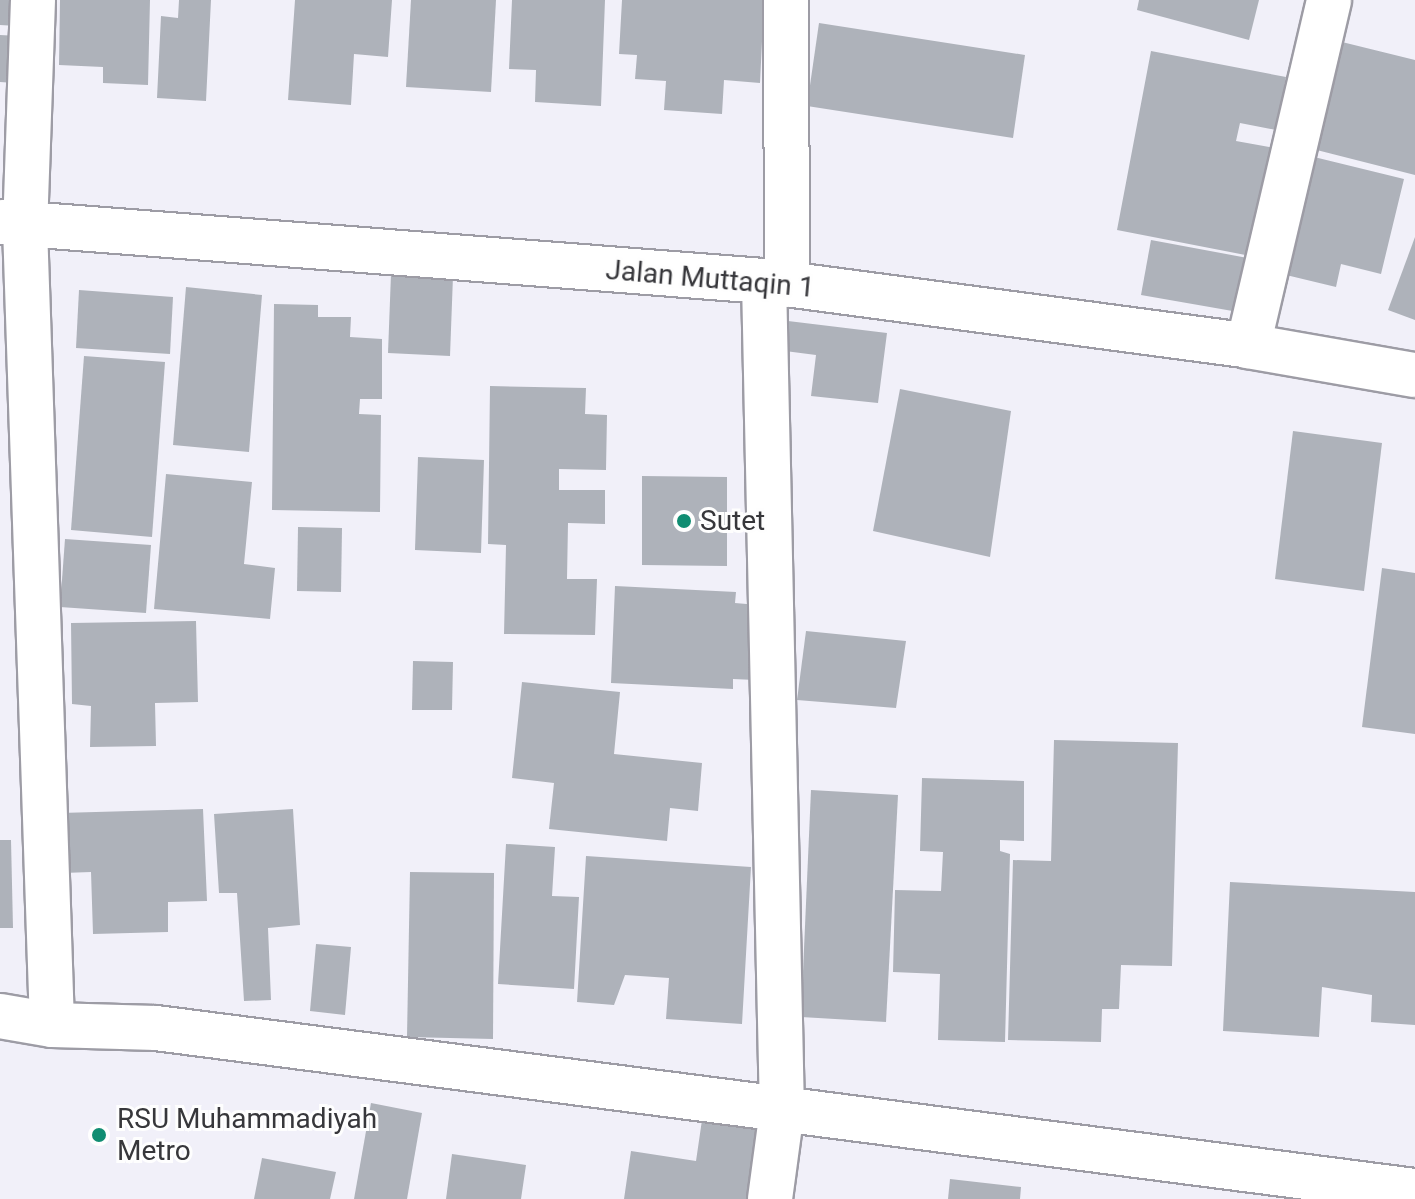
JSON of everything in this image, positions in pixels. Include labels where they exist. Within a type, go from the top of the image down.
[{"type":"street","points":[[33,0],[12,224],[52,1025]]},
{"type":"street","points":[[770,1199],[782,1110],[776,283],[786,0]]},
{"type":"street","points":[[1248,346],[1329,0]]},
{"type":"street","name":"Jalan Muttaqin 1","points":[[12,224],[776,283],[1248,346],[1415,375]]},
{"type":"street","points":[[0,1016],[52,1025],[156,1028],[1415,1191]]},
{"type":"building","points":[[0,0],[19,0],[17,26],[0,25]]},
{"type":"building","points":[[60,0],[150,0],[148,85],[103,83],[103,67],[59,65]]},
{"type":"building","points":[[179,0],[211,0],[206,101],[157,98],[161,16],[178,18]]},
{"type":"building","points":[[295,0],[392,0],[388,57],[354,54],[351,105],[288,100]]},
{"type":"building","points":[[411,0],[496,0],[491,92],[406,87]]},
{"type":"building","points":[[512,0],[605,0],[601,106],[535,102],[536,70],[509,69]]},
{"type":"building","points":[[622,0],[764,0],[760,83],[724,80],[722,114],[664,110],[666,81],[635,79],[637,55],[619,54]]},
{"type":"building","points":[[1139,0],[1259,0],[1249,40],[1137,10]]},
{"type":"building","points":[[819,23],[1025,55],[1013,138],[807,106]]},
{"type":"building","points":[[0,35],[19,36],[15,83],[0,82]]},
{"type":"building","points":[[1342,42],[1415,60],[1415,175],[1301,146],[1319,74],[1334,78]]},
{"type":"building","points":[[1151,51],[1286,77],[1276,130],[1240,123],[1236,141],[1286,150],[1266,259],[1117,230]]},
{"type":"building","points":[[1310,156],[1404,179],[1381,274],[1341,264],[1336,287],[1282,274]]},
{"type":"building","points":[[1415,237],[1415,320],[1388,310]]},
{"type":"building","points":[[1151,240],[1253,259],[1244,313],[1141,295]]},
{"type":"building","points":[[391,274],[453,276],[450,356],[388,353]]},
{"type":"building","points":[[186,287],[262,295],[249,452],[173,445]]},
{"type":"building","points":[[79,290],[173,297],[170,354],[76,348]]},
{"type":"building","points":[[274,304],[318,305],[318,317],[351,317],[350,337],[382,339],[382,399],[360,399],[359,414],[381,415],[380,512],[272,510]]},
{"type":"building","points":[[788,321],[887,333],[878,403],[811,396],[816,355],[785,351]]},
{"type":"building","points":[[84,356],[165,362],[152,537],[71,530]]},
{"type":"building","points":[[490,386],[586,388],[585,414],[607,415],[606,470],[559,469],[559,490],[605,490],[605,524],[568,523],[567,579],[597,579],[595,635],[504,634],[506,545],[488,544]]},
{"type":"building","points":[[900,389],[1011,411],[990,557],[873,531]]},
{"type":"building","points":[[1293,431],[1382,443],[1364,591],[1275,579]]},
{"type":"building","points":[[418,457],[484,460],[481,553],[415,550]]},
{"type":"building","points":[[166,474],[252,482],[244,564],[275,568],[270,619],[154,609]]},
{"type":"building","name":"Sutet","points":[[642,476],[727,477],[727,566],[642,565]]},
{"type":"building","points":[[298,527],[342,528],[341,592],[297,591]]},
{"type":"building","points":[[65,539],[151,545],[146,613],[60,607]]},
{"type":"building","points":[[1382,568],[1415,573],[1415,734],[1362,727]]},
{"type":"building","points":[[615,586],[736,592],[735,603],[758,605],[755,680],[733,679],[733,689],[611,683]]},
{"type":"building","points":[[196,621],[198,702],[155,703],[156,746],[90,747],[91,706],[72,704],[71,623]]},
{"type":"building","points":[[806,631],[906,641],[896,708],[797,700]]},
{"type":"building","points":[[413,661],[453,662],[452,710],[412,710]]},
{"type":"building","points":[[522,682],[620,692],[614,754],[702,763],[698,811],[670,808],[667,841],[549,829],[554,783],[512,778]]},
{"type":"building","points":[[1054,740],[1178,743],[1172,966],[1121,965],[1119,1009],[1102,1009],[1101,1042],[1008,1040],[1013,860],[1051,861]]},
{"type":"building","points":[[922,778],[1024,781],[1024,841],[1000,840],[1000,851],[1010,854],[1005,1042],[938,1040],[940,974],[893,972],[895,890],[941,891],[943,852],[920,851]]},
{"type":"building","points":[[811,790],[898,795],[886,1022],[801,1017]]},
{"type":"building","points":[[203,809],[207,901],[168,902],[168,932],[93,934],[91,872],[63,873],[60,813]]},
{"type":"building","points":[[293,809],[300,925],[268,928],[271,1000],[244,1001],[237,893],[219,893],[214,814]]},
{"type":"building","points":[[0,840],[11,840],[13,928],[0,928]]},
{"type":"building","points":[[506,844],[555,847],[552,896],[579,897],[574,989],[498,984]]},
{"type":"building","points":[[586,856],[751,867],[742,1024],[666,1019],[669,978],[625,975],[614,1005],[577,1002]]},
{"type":"building","points":[[410,872],[494,873],[493,1039],[407,1037]]},
{"type":"building","points":[[1230,882],[1415,892],[1415,1025],[1371,1022],[1372,995],[1322,987],[1319,1037],[1223,1031]]},
{"type":"building","points":[[316,944],[351,947],[345,1015],[310,1011]]},
{"type":"building","points":[[371,1103],[422,1113],[407,1199],[354,1199]]},
{"type":"building","points":[[702,1120],[762,1129],[752,1199],[624,1199],[631,1151],[696,1161]]},
{"type":"building","points":[[452,1154],[526,1165],[521,1199],[446,1199]]},
{"type":"building","points":[[262,1158],[336,1172],[330,1199],[254,1199]]},
{"type":"building","points":[[950,1179],[1021,1187],[1020,1199],[948,1199]]},
{"type":"place","name":"Sutet","points":[[684,521]]},
{"type":"place","name":"RSU Muhammadiyah Metro","points":[[99,1135]]}]
